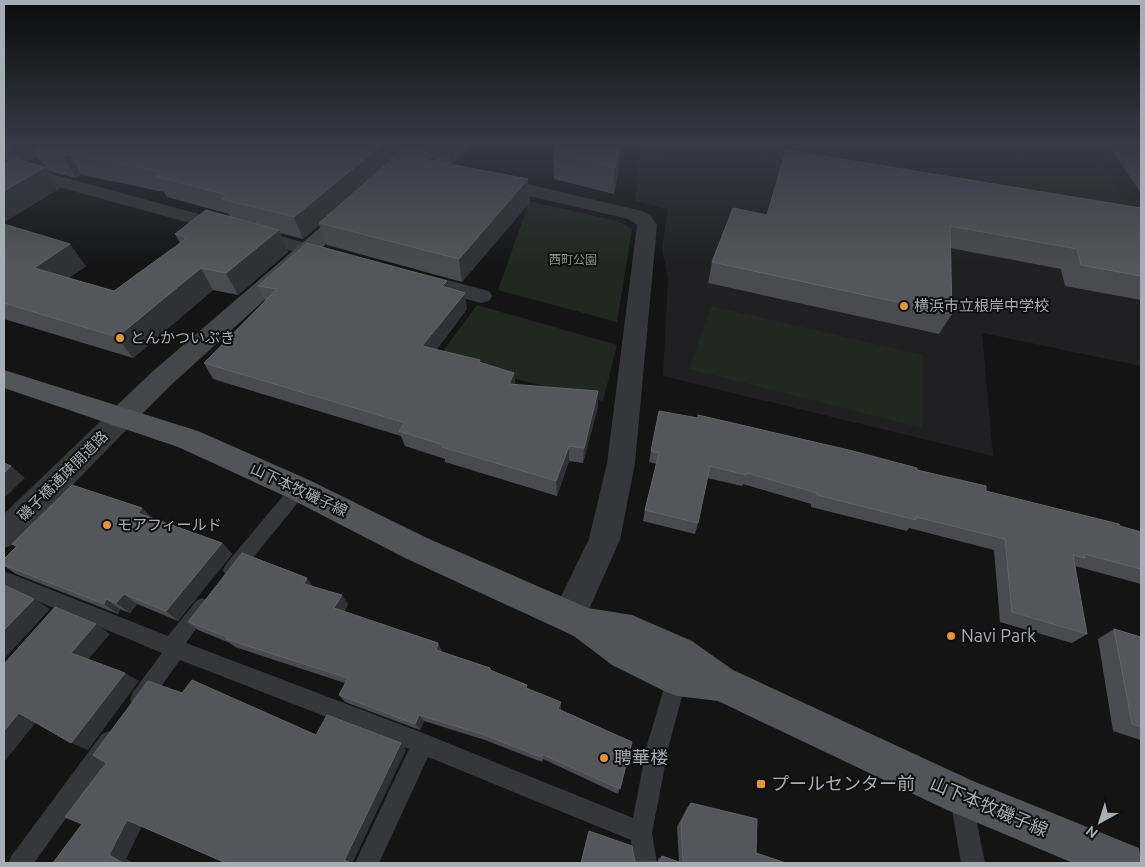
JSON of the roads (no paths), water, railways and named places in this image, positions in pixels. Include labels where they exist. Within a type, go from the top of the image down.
[{"type":"main road","name":"山下本牧磯子線","points":[[4,379],[188,439],[299,489],[416,548],[577,620],[624,653],[677,678],[720,683]]},
{"type":"main road","name":"山下本牧磯子線","points":[[577,620],[632,632],[680,653],[720,683],[961,796],[1124,863]]},
{"type":"street","points":[[72,184],[356,263]]},
{"type":"street","points":[[502,184],[634,215],[643,219],[647,225],[621,463],[604,540],[577,620]]},
{"type":"street","points":[[121,418],[162,379],[366,198]]},
{"type":"street","points":[[394,273],[481,296]]},
{"type":"street","name":"磯子橋通疎開道路","points":[[4,534],[121,418]]},
{"type":"lane","points":[[223,581],[299,489]]},
{"type":"lane","points":[[4,579],[60,612],[174,648],[423,744],[641,833]]},
{"type":"lane","points":[[20,863],[124,721],[211,596]]},
{"type":"lane","points":[[645,863],[641,833],[658,744],[677,678]]},
{"type":"lane","points":[[367,863],[423,744]]},
{"type":"lane","points":[[961,796],[973,863]]},
{"type":"place","name":"横浜市立根岸中学校","points":[[904,306]]},
{"type":"place","name":"とんかついぶき","points":[[120,338]]},
{"type":"place","name":"モアフィールド","points":[[107,525]]},
{"type":"place","name":"Navi Park","points":[[951,636]]},
{"type":"place","name":"聘華楼","points":[[604,758]]},
{"type":"place","name":"プールセンター前","points":[[761,784]]},
{"type":"park label","name":"西町公園","points":[[573,260]]}]
